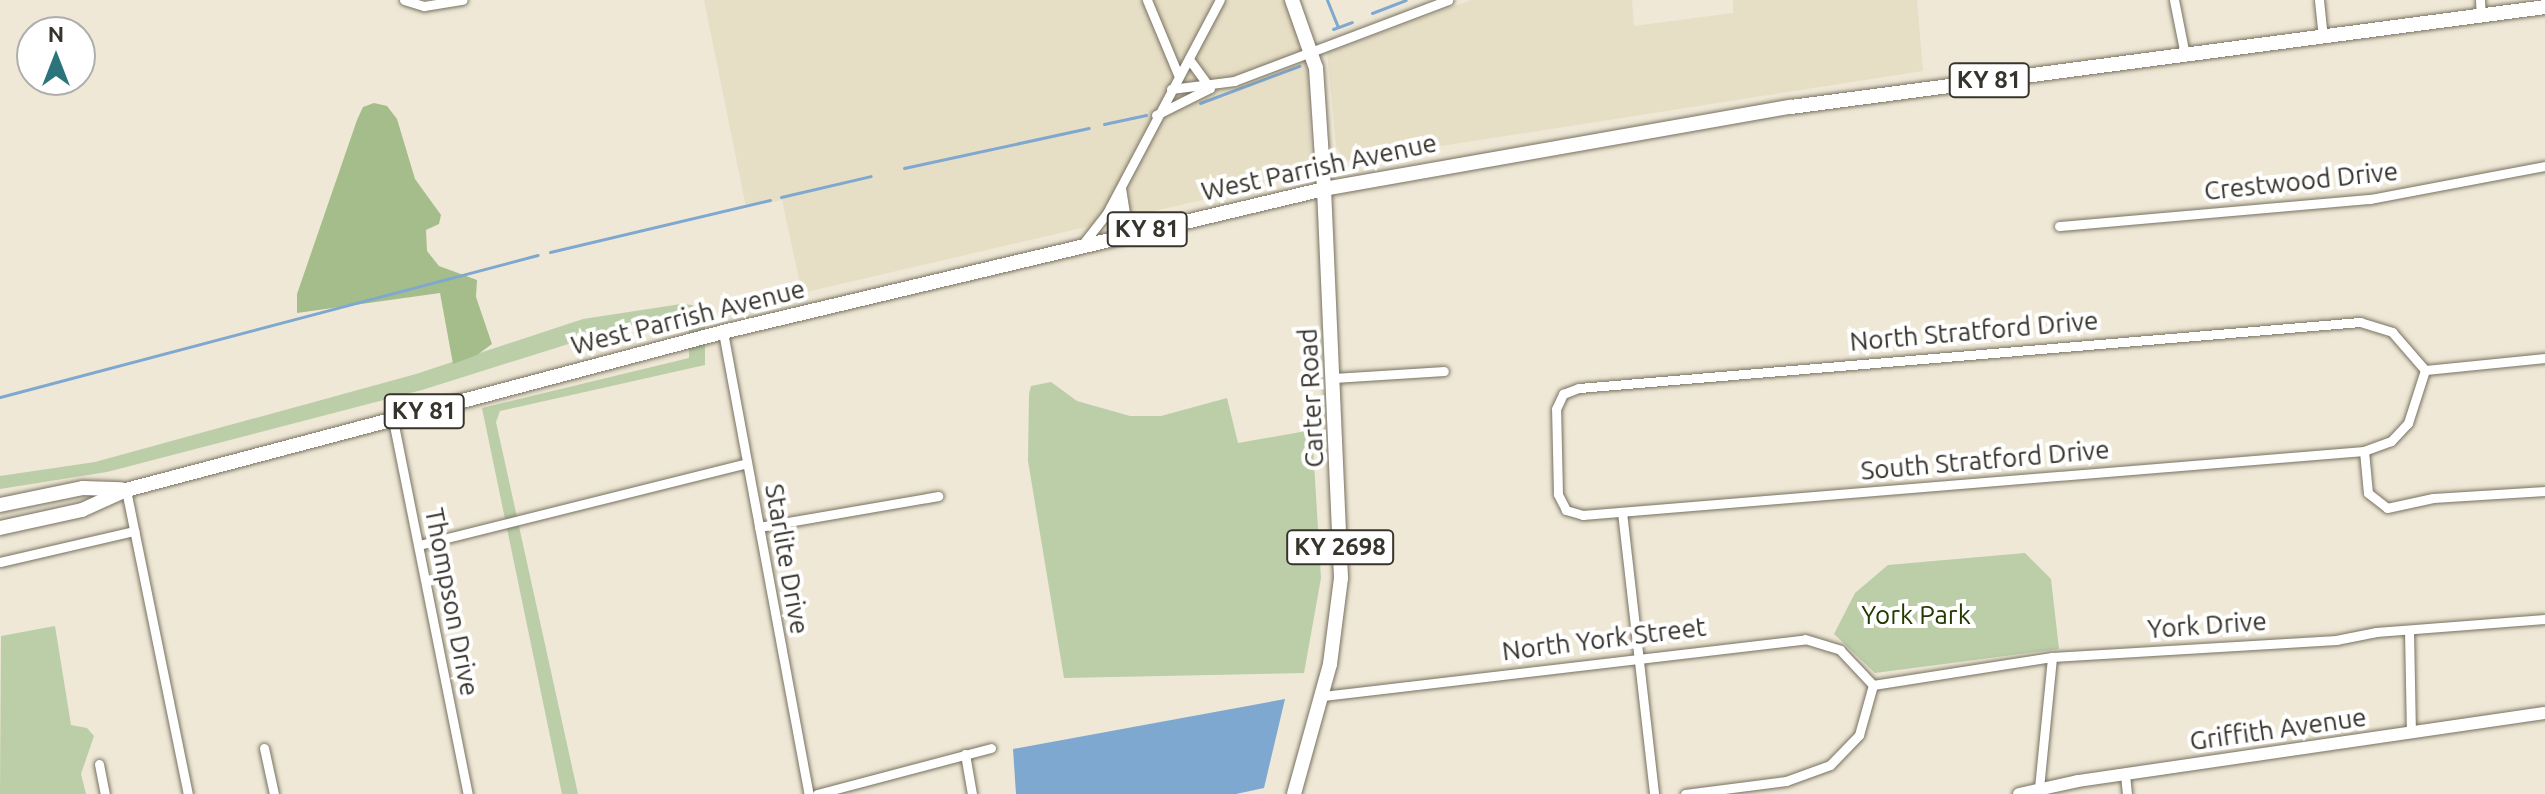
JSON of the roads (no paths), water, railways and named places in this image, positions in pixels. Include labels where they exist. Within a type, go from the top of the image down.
[{"type":"main road","name":"Carter Road","points":[[1292,0],[1313,51],[1324,189],[1341,578],[1323,696],[1294,794]]},
{"type":"main road","name":"West Parrish Avenue","points":[[0,528],[82,510],[126,490],[723,332],[1140,230],[1324,189],[1687,123],[2545,7]]},
{"type":"main road","name":"West Parrish Avenue","points":[[0,505],[83,488],[126,490]]},
{"type":"street","points":[[404,0],[424,6],[463,0]]},
{"type":"street","points":[[1147,0],[1179,77]]},
{"type":"street","points":[[1082,245],[1121,188],[1156,115],[1220,0]]},
{"type":"street","points":[[1156,115],[1210,88],[1448,0]]},
{"type":"street","points":[[2174,0],[2185,55]]},
{"type":"street","points":[[2319,0],[2323,37]]},
{"type":"street","points":[[2480,0],[2481,17]]},
{"type":"street","points":[[1189,59],[1210,88]]},
{"type":"street","points":[[1171,89],[1210,88]]},
{"type":"street","name":"Crestwood Drive","points":[[2059,226],[2370,199],[2545,166]]},
{"type":"street","points":[[1121,188],[1126,219],[1140,230]]},
{"type":"street","points":[[1117,236],[1121,188]]},
{"type":"street","name":"North Stratford Drive","points":[[1556,447],[1556,409],[1570,390],[1883,360],[2360,322],[2392,332],[2425,370]]},
{"type":"street","name":"Starlite Drive","points":[[723,332],[809,794]]},
{"type":"street","points":[[2425,370],[2545,358]]},
{"type":"street","name":"South Stratford Drive","points":[[1556,447],[1558,494],[1566,510],[1583,515],[2364,451],[2391,441],[2408,423],[2425,370]]},
{"type":"street","points":[[1334,378],[1444,371]]},
{"type":"street","name":"Thompson Drive","points":[[393,420],[468,794]]},
{"type":"street","points":[[2364,451],[2368,493],[2387,508],[2433,498],[2545,491]]},
{"type":"street","points":[[419,545],[747,463]]},
{"type":"street","points":[[126,490],[188,794]]},
{"type":"street","points":[[759,527],[938,496]]},
{"type":"street","points":[[1622,512],[1654,794]]},
{"type":"street","points":[[0,562],[134,531]]},
{"type":"street","name":"York Drive","points":[[1873,685],[2052,657],[2336,640],[2409,630],[2545,619]]},
{"type":"street","points":[[2409,630],[2411,733]]},
{"type":"street","name":"North York Street","points":[[1323,696],[1805,639],[1840,650],[1873,685]]},
{"type":"street","points":[[2039,788],[2052,657]]},
{"type":"street","points":[[1685,794],[1786,781],[1830,765],[1859,735],[1873,685]]},
{"type":"street","name":"Griffith Avenue","points":[[2019,794],[2039,788],[2545,713]]},
{"type":"street","points":[[264,748],[274,794]]},
{"type":"street","points":[[817,794],[991,748]]},
{"type":"street","points":[[965,754],[972,794]]},
{"type":"street","points":[[99,764],[105,794]]},
{"type":"street","points":[[2125,775],[2127,794]]},
{"type":"water","points":[[1285,699],[1264,788],[1236,794],[1016,794],[1013,749]]},
{"type":"waterway","points":[[1327,0],[1338,27]]},
{"type":"waterway","points":[[1372,13],[1406,0]]},
{"type":"waterway","points":[[1333,29],[1352,22]]},
{"type":"waterway","points":[[1200,103],[1299,66]]},
{"type":"waterway","points":[[1104,124],[1146,115]]},
{"type":"waterway","points":[[904,168],[1089,128]]},
{"type":"waterway","points":[[781,197],[871,176]]},
{"type":"waterway","points":[[550,252],[770,200]]},
{"type":"waterway","points":[[0,397],[538,255]]},
{"type":"park label","name":"York Park","points":[[1916,615]]}]
